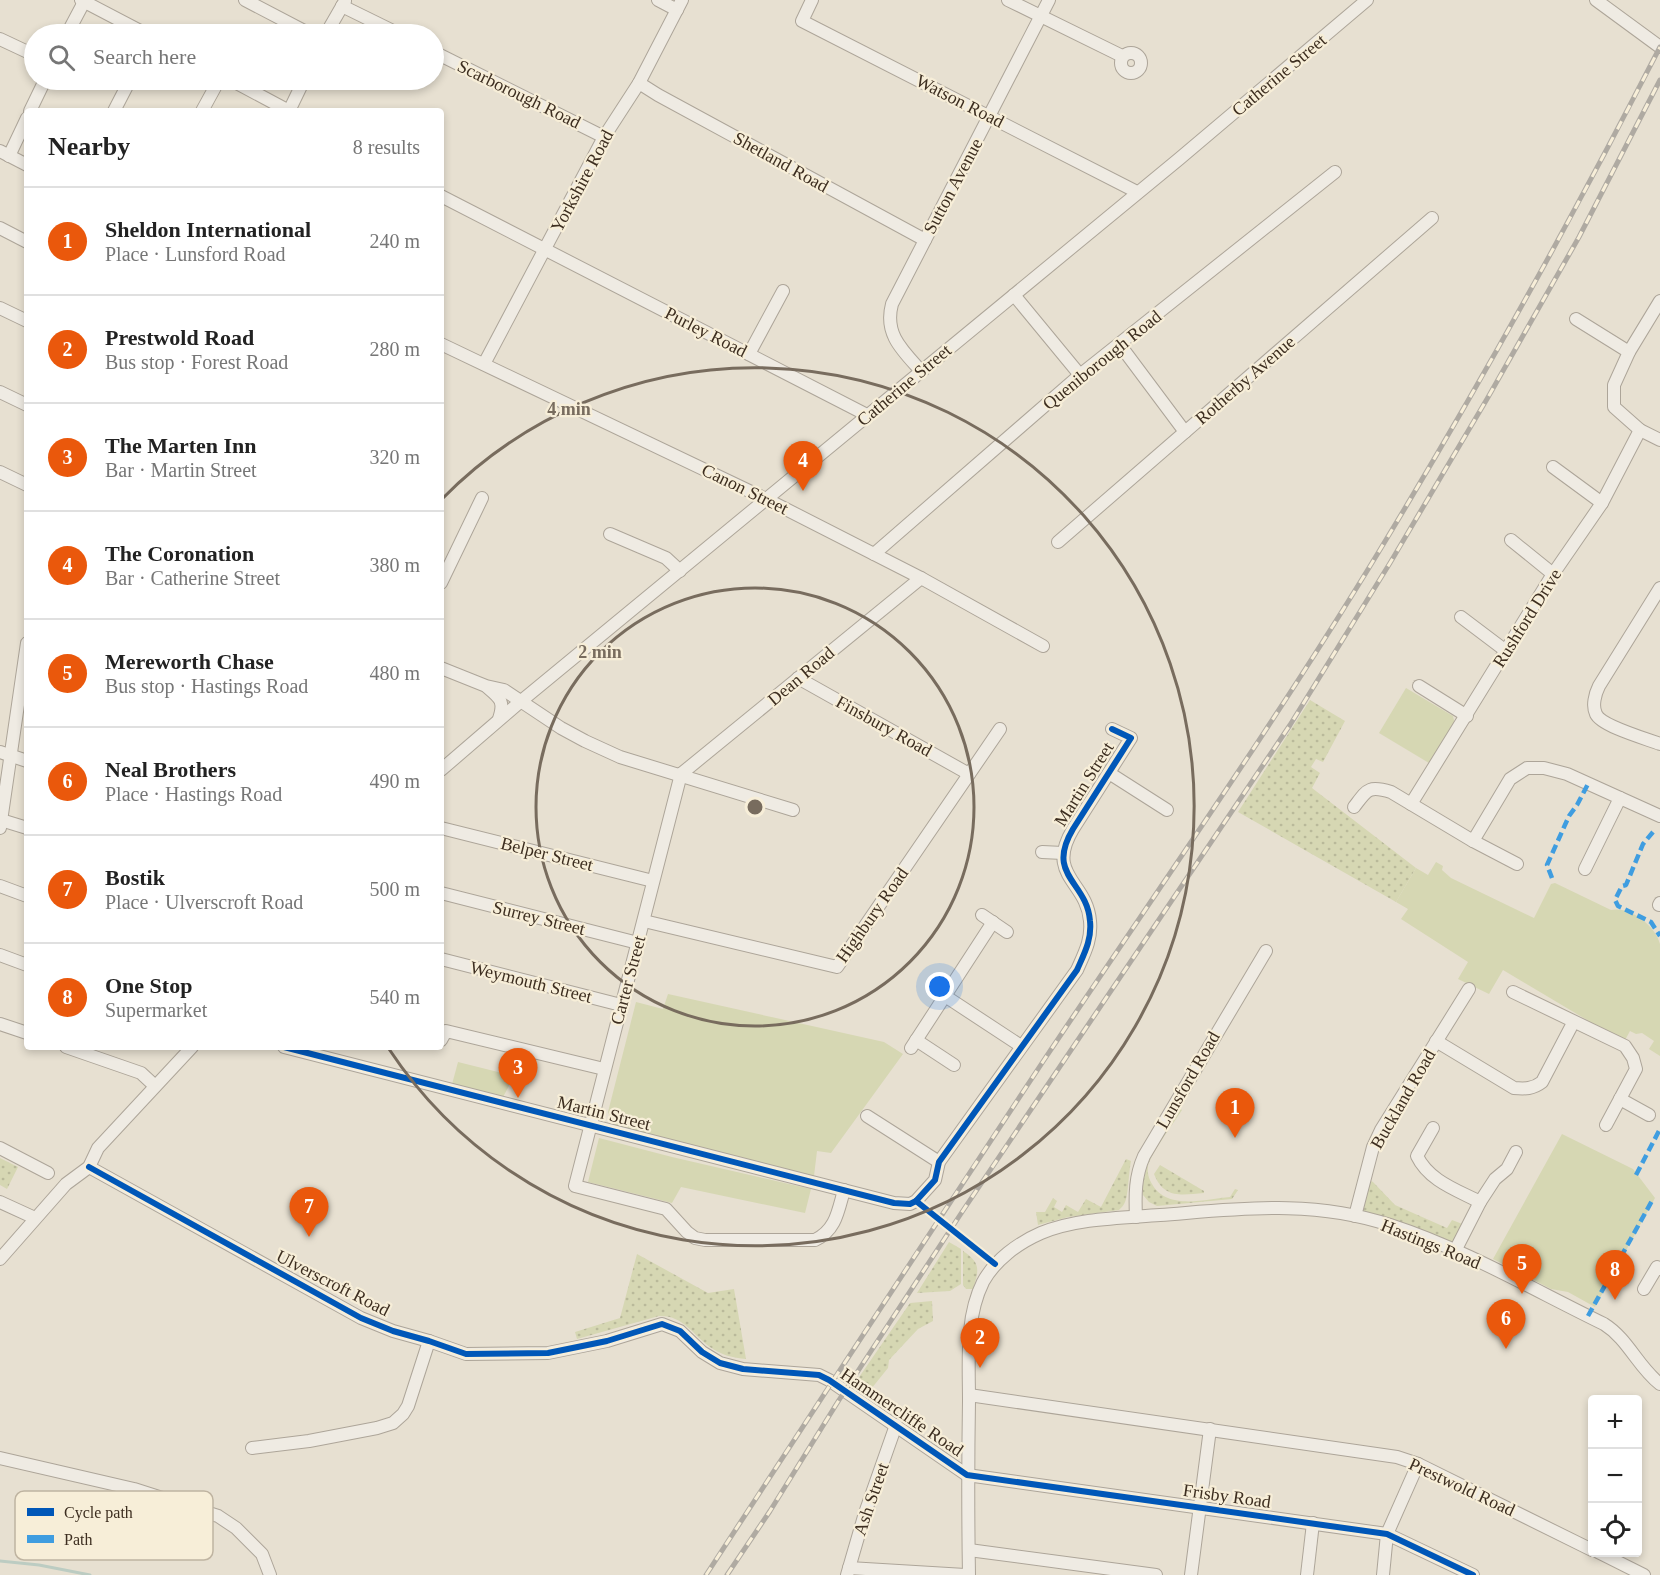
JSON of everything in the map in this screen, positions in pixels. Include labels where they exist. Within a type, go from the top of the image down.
[{"type":"street","points":[[245,0],[291,24]]},
{"type":"street","points":[[658,0],[679,5]]},
{"type":"street","name":"Watson Road","points":[[812,0],[802,21],[1137,192]]},
{"type":"street","points":[[1008,0],[1122,56]]},
{"type":"street","name":"Sutton Avenue","points":[[921,371],[892,335],[890,314],[892,304],[1049,0]]},
{"type":"street","points":[[72,24],[82,1],[127,24]]},
{"type":"street","name":"Catherine Street","points":[[444,764],[768,500],[1188,152],[1366,1]]},
{"type":"street","points":[[1600,1],[1660,48]]},
{"type":"street","points":[[332,24],[344,3],[381,24]]},
{"type":"street","name":"Yorkshire Road","points":[[484,364],[604,136],[639,82],[679,5]]},
{"type":"street","points":[[0,39],[24,51]]},
{"type":"street","name":"Scarborough Road","points":[[444,57],[604,136]]},
{"type":"street","name":"Shetland Road","points":[[639,82],[658,95],[925,240]]},
{"type":"street","points":[[31,108],[40,90]]},
{"type":"street","points":[[116,108],[125,90]]},
{"type":"street","points":[[204,108],[214,90]]},
{"type":"street","points":[[250,90],[283,108]]},
{"type":"street","points":[[290,108],[299,90]]},
{"type":"street","points":[[24,123],[4,153],[24,163]]},
{"type":"street","name":"Queniborough Road","points":[[874,554],[1080,375],[1335,172]]},
{"type":"street","name":"Purley Road","points":[[444,198],[867,416]]},
{"type":"street","name":"Rotherby Avenue","points":[[1058,542],[1432,218]]},
{"type":"street","points":[[0,228],[24,240]]},
{"type":"street","points":[[749,354],[783,291]]},
{"type":"street","points":[[1014,295],[1080,375]]},
{"type":"street","points":[[1660,301],[1629,352],[1614,385],[1614,407],[1640,430],[1660,440]]},
{"type":"street","points":[[0,308],[24,320]]},
{"type":"street","points":[[1576,320],[1629,352]]},
{"type":"street","name":"Canon Street","points":[[444,345],[768,500],[921,578],[1043,646]]},
{"type":"street","points":[[1120,345],[1185,432]]},
{"type":"street","points":[[0,392],[24,404]]},
{"type":"street","name":"Rushford Drive","points":[[1411,804],[1553,574],[1602,503],[1640,430]]},
{"type":"street","points":[[1553,467],[1602,503]]},
{"type":"street","points":[[0,472],[24,484]]},
{"type":"street","points":[[444,577],[482,498]]},
{"type":"street","points":[[610,534],[666,558],[680,571]]},
{"type":"street","points":[[1511,540],[1553,574]]},
{"type":"street","name":"Dean Road","points":[[681,774],[921,578]]},
{"type":"street","points":[[1660,588],[1596,694],[1594,712],[1599,719],[1660,744]]},
{"type":"street","points":[[1461,617],[1506,651]]},
{"type":"street","points":[[24,658],[5,754],[1,824],[24,828]]},
{"type":"street","points":[[444,669],[486,686],[504,690],[585,741],[620,757],[793,810]]},
{"type":"street","name":"Finsbury Road","points":[[798,678],[969,774]]},
{"type":"street","points":[[486,686],[501,700],[503,708],[499,719]]},
{"type":"street","points":[[1419,686],[1467,716]]},
{"type":"street","name":"Highbury Road","points":[[644,921],[837,967],[1000,729]]},
{"type":"street","name":"Martin Street","points":[[308,1050],[324,1052],[591,1126],[844,1191],[894,1203],[910,1204],[935,1179],[939,1162],[1077,970],[1089,942],[1088,910],[1085,901],[1069,878],[1063,861],[1063,853],[1065,841],[1131,738],[1112,729]]},
{"type":"street","points":[[5,754],[24,760]]},
{"type":"street","points":[[1473,841],[1510,779],[1527,768],[1544,768],[1567,774],[1660,816]]},
{"type":"street","points":[[1109,773],[1167,810]]},
{"type":"street","name":"Carter Street","points":[[681,774],[575,1186],[666,1209],[695,1238],[715,1240],[815,1240],[823,1236],[836,1222],[844,1191]]},
{"type":"street","points":[[1354,807],[1366,791],[1376,788],[1391,792],[1473,841],[1517,864]]},
{"type":"street","points":[[1586,869],[1620,798]]},
{"type":"street","name":"Belper Street","points":[[444,829],[653,881]]},
{"type":"street","points":[[1042,852],[1063,853]]},
{"type":"street","points":[[0,886],[24,895]]},
{"type":"street","name":"Surrey Street","points":[[444,894],[638,943]]},
{"type":"street","points":[[982,915],[1007,932]]},
{"type":"street","points":[[954,1065],[914,1044],[993,922]]},
{"type":"street","name":"Lunsford Road","points":[[1136,1217],[1137,1171],[1144,1156],[1266,951]]},
{"type":"street","points":[[0,955],[24,964]]},
{"type":"street","name":"Weymouth Street","points":[[444,960],[621,1005]]},
{"type":"street","name":"Buckland Road","points":[[1355,1216],[1373,1148],[1469,989]]},
{"type":"street","points":[[1513,992],[1573,1023],[1625,1046],[1633,1058],[1636,1069],[1606,1125]]},
{"type":"street","points":[[945,996],[1021,1046]]},
{"type":"street","points":[[1436,1041],[1514,1088],[1525,1089],[1536,1087],[1542,1082],[1573,1023]]},
{"type":"street","points":[[0,1024],[24,1032]]},
{"type":"street","points":[[444,1034],[446,1030],[604,1069]]},
{"type":"street","points":[[75,1050],[141,1073],[155,1086]]},
{"type":"street","points":[[0,1259],[66,1184],[89,1167],[98,1148],[189,1050]]},
{"type":"street","points":[[1620,1099],[1649,1115]]},
{"type":"street","points":[[867,1116],[939,1162]]},
{"type":"street","points":[[1433,1128],[1417,1156],[1423,1168],[1440,1181],[1480,1202]]},
{"type":"street","points":[[0,1148],[48,1173]]},
{"type":"street","points":[[1455,1251],[1480,1202],[1495,1179],[1507,1169],[1516,1152]]},
{"type":"street","name":"Ulverscroft Road","points":[[89,1167],[361,1318],[393,1331],[466,1354],[548,1353],[607,1341],[662,1324],[680,1331],[702,1352],[720,1363],[743,1369],[819,1375]]},
{"type":"street","points":[[0,1202],[35,1218]]},
{"type":"street","name":"Hastings Road","points":[[969,1395],[972,1319],[980,1291],[995,1264],[1024,1241],[1042,1232],[1090,1221],[1273,1207],[1355,1216],[1397,1227],[1455,1251],[1604,1324],[1622,1340],[1637,1361],[1659,1381]]},
{"type":"street","points":[[1644,1288],[1657,1267],[1660,1269]]},
{"type":"street","points":[[252,1448],[309,1442],[393,1423],[408,1406],[429,1341]]},
{"type":"street","name":"Hammercliffe Road","points":[[819,1375],[968,1475]]},
{"type":"street","points":[[848,1571],[967,1575],[969,1395]]},
{"type":"street","name":"Prestwold Road","points":[[969,1395],[1373,1453],[1418,1464],[1588,1548]]},
{"type":"street","name":"Ash Street","points":[[848,1571],[896,1425]]},
{"type":"street","points":[[1191,1575],[1210,1429]]},
{"type":"street","points":[[0,1458],[140,1491]]},
{"type":"street","points":[[1383,1575],[1387,1534],[1418,1464]]},
{"type":"street","name":"Frisby Road","points":[[968,1475],[1387,1534],[1473,1575]]},
{"type":"street","points":[[213,1514],[242,1533],[262,1554],[270,1575]]},
{"type":"street","points":[[1307,1575],[1313,1523]]},
{"type":"street","points":[[969,1550],[1156,1575]]},
{"type":"street","points":[[1608,1557],[1644,1575]]},
{"type":"green space","points":[[1406,688],[1453,716],[1456,729],[1434,766],[1379,733]]},
{"type":"green space","points":[[1310,700],[1345,721],[1323,762],[1316,759],[1311,767],[1320,773],[1312,788],[1416,868],[1396,902],[1238,812]]},
{"type":"green space","points":[[1436,862],[1443,866],[1442,870],[1451,878],[1534,918],[1551,884],[1555,883],[1611,910],[1634,914],[1648,924],[1658,937],[1660,944],[1660,1056],[1649,1049],[1654,1041],[1642,1033],[1636,1034],[1630,1031],[1624,1042],[1503,970],[1489,994],[1458,979],[1468,962],[1401,919],[1408,909],[1396,902],[1416,868],[1428,875]]},
{"type":"green space","points":[[668,994],[884,1042],[903,1054],[831,1153],[817,1151],[814,1176],[615,1127],[608,1112],[636,1002],[663,1009]]},
{"type":"green space","points":[[458,1062],[514,1076],[501,1101],[451,1088]]},
{"type":"green space","points":[[1179,1108],[1182,1110],[1152,1156],[1160,1139]]},
{"type":"green space","points":[[1562,1134],[1633,1169],[1655,1198],[1595,1307],[1568,1292],[1551,1289],[1493,1259]]},
{"type":"green space","points":[[599,1138],[811,1189],[805,1213],[681,1187],[672,1203],[588,1182]]},
{"type":"green space","points":[[0,1158],[18,1167],[7,1189],[0,1185]]},
{"type":"green space","points":[[1126,1159],[1131,1161],[1128,1190],[1125,1203],[1119,1210],[1068,1217],[1038,1225],[1036,1212],[1045,1212],[1053,1198],[1057,1201],[1054,1207],[1062,1212],[1066,1205],[1078,1212],[1086,1199],[1101,1207]]},
{"type":"green space","points":[[1160,1165],[1204,1193],[1174,1194],[1168,1192],[1154,1174]]},
{"type":"green space","points":[[1148,1166],[1148,1176],[1152,1184],[1167,1198],[1177,1201],[1230,1197],[1235,1189],[1238,1190],[1232,1199],[1157,1206],[1143,1195],[1143,1183]]},
{"type":"green space","points":[[1365,1178],[1373,1182],[1395,1205],[1447,1228],[1452,1220],[1465,1225],[1455,1251],[1355,1216]]},
{"type":"green space","points":[[949,1242],[961,1249],[961,1284],[950,1291],[917,1293]]},
{"type":"green space","points":[[963,1251],[976,1263],[977,1272],[973,1289],[966,1289],[963,1285]]},
{"type":"green space","points":[[637,1254],[708,1293],[734,1289],[746,1359],[718,1352],[681,1322],[659,1316],[577,1339],[575,1332],[620,1318]]},
{"type":"green space","points":[[932,1301],[933,1321],[918,1329],[889,1360],[888,1368],[867,1394],[853,1386],[910,1303]]},
{"type":"waterway","points":[[0,1561],[39,1565],[90,1575]]},
{"type":"railway","points":[[706,1575],[1338,618],[1488,366],[1660,47]]},
{"type":"railway","points":[[727,1575],[962,1212],[1290,725],[1390,563],[1487,399],[1579,237],[1660,80]]},
{"type":"marked path","points":[[1552,878],[1547,865],[1569,816],[1588,784]]},
{"type":"marked path","points":[[1653,832],[1643,844],[1626,885],[1622,886],[1615,900],[1618,906],[1651,922],[1660,936]]},
{"type":"marked path","points":[[1636,1175],[1660,1129]]},
{"type":"marked path","points":[[1588,1316],[1653,1199]]},
{"type":"cycle path","points":[[296,1050],[894,1203],[910,1204],[916,1201],[935,1180],[939,1162],[1077,970],[1089,941],[1090,921],[1087,907],[1065,868],[1063,858],[1073,829],[1131,738],[1112,729]]},
{"type":"cycle path","points":[[89,1167],[361,1318],[393,1331],[466,1354],[548,1353],[607,1341],[662,1324],[680,1331],[702,1352],[720,1363],[743,1369],[819,1375],[967,1475],[1387,1534],[1473,1575]]},
{"type":"cycle path","points":[[916,1201],[995,1264]]},
{"type":"place","name":"The Coronation","points":[[803,491]]},
{"type":"place","name":"The Marten Inn","points":[[518,1098]]},
{"type":"place","name":"Sheldon International","points":[[1235,1138]]},
{"type":"place","name":"Bostik","points":[[309,1237]]},
{"type":"place","name":"Mereworth Chase","points":[[1522,1294]]},
{"type":"place","name":"One Stop","points":[[1615,1300]]},
{"type":"place","name":"Neal Brothers","points":[[1506,1349]]},
{"type":"place","name":"Prestwold Road","points":[[980,1368]]}]
